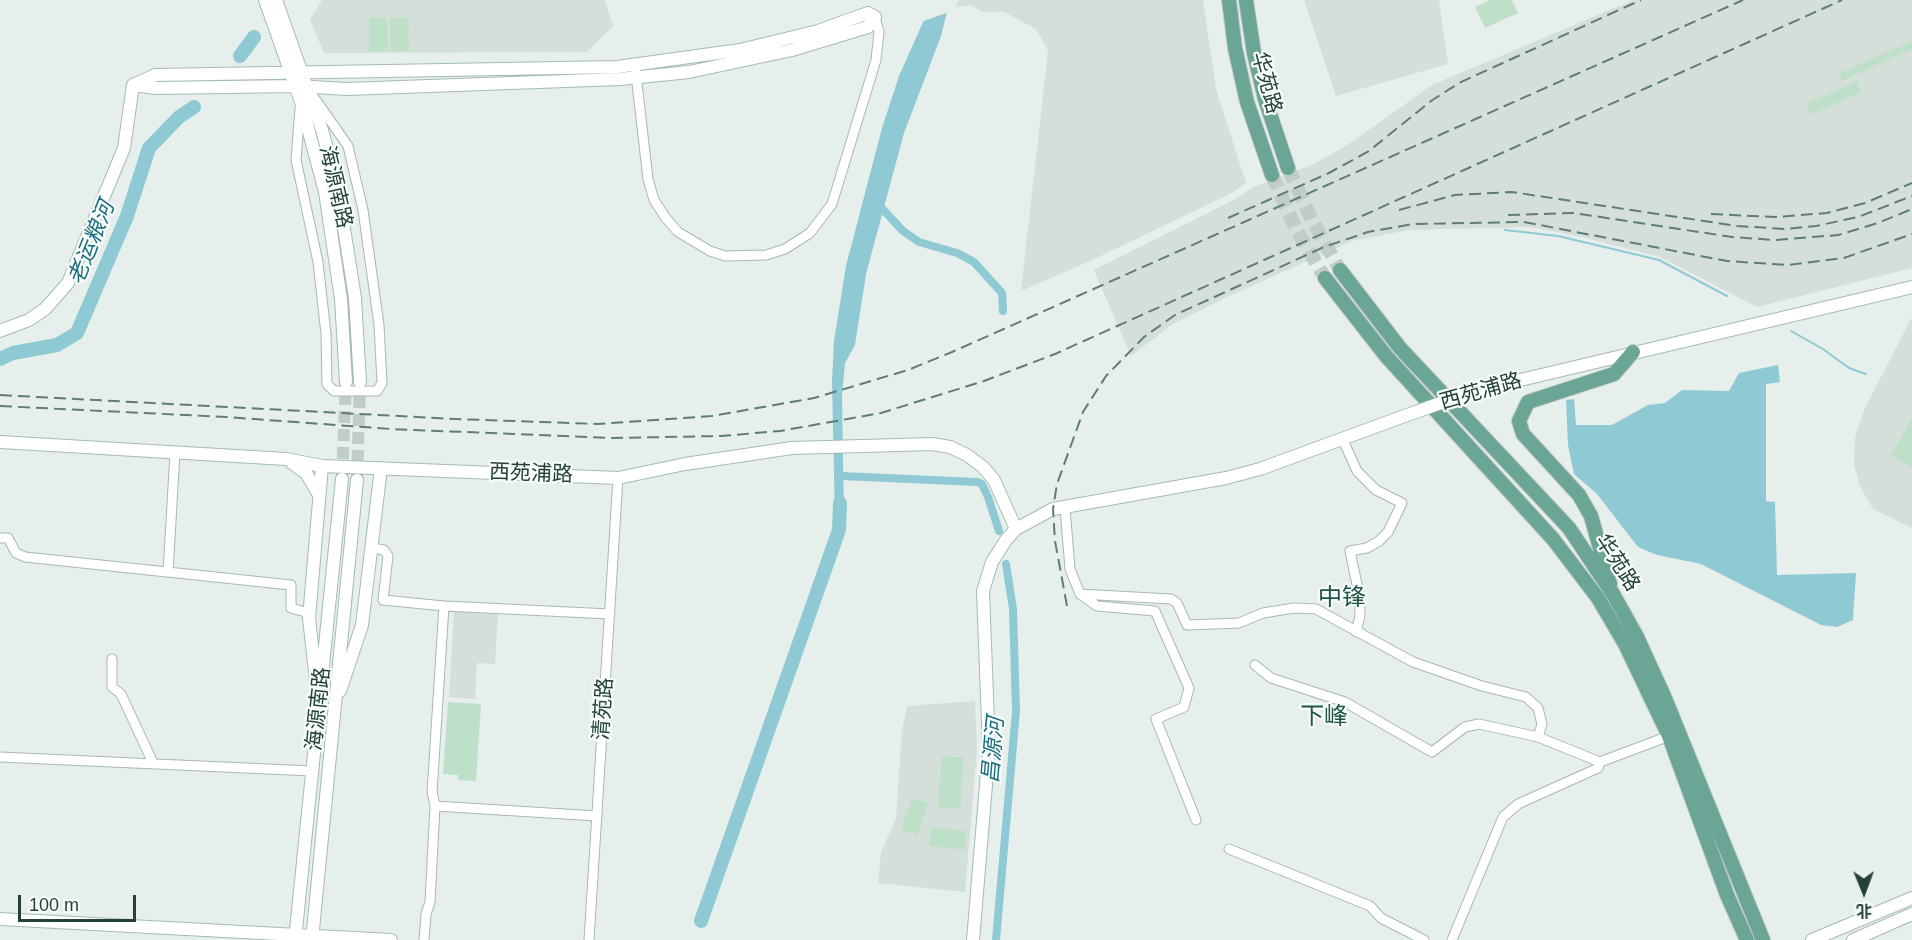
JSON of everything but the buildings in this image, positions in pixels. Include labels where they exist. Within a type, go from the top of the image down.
[{"type":"main road","name":"华苑路","points":[[1229,0],[1235,48],[1247,102],[1272,175]]},
{"type":"main road","name":"华苑路","points":[[1246,0],[1264,99],[1288,168]]},
{"type":"main road","name":"华苑路","points":[[1340,270],[1400,348],[1569,528],[1613,594],[1637,637],[1665,696],[1763,940]]},
{"type":"main road","name":"华苑路","points":[[1325,278],[1386,356],[1553,539],[1598,598],[1625,644],[1669,736],[1727,895],[1747,940]]},
{"type":"main road","points":[[1613,594],[1592,516],[1579,495],[1523,434],[1519,421],[1528,402],[1538,396],[1614,374],[1633,352]]},
{"type":"street","name":"海源南路","points":[[265,0],[296,72]]},
{"type":"street","name":"海源南路","points":[[276,0],[301,87],[328,153],[346,232],[355,298],[360,382]]},
{"type":"street","points":[[636,72],[648,179],[654,200],[665,217],[678,232],[710,251],[725,256],[766,255],[785,249],[805,237],[820,222],[832,204],[876,60],[879,32],[875,17]]},
{"type":"street","points":[[133,84],[156,88],[439,87],[714,67],[783,52],[868,27],[875,17]]},
{"type":"street","points":[[133,84],[155,75],[296,72],[636,72]]},
{"type":"street","points":[[0,331],[29,320],[45,309],[68,283],[124,148],[133,84]]},
{"type":"street","name":"海源南路","points":[[301,87],[301,102],[325,192],[333,239],[342,310],[346,382]]},
{"type":"street","points":[[301,87],[348,146],[356,177],[369,239],[376,299],[381,383],[377,391],[334,391],[327,384],[326,334],[318,262],[296,160],[301,102]]},
{"type":"street","name":"西苑浦路","points":[[0,442],[286,459],[322,466],[618,478],[685,464],[824,446],[932,444],[950,447],[968,454],[994,480],[1016,529],[1059,508],[1226,478],[1260,469],[1474,391],[1912,287]]},
{"type":"street","points":[[1343,440],[1357,471],[1376,490],[1402,503],[1388,532],[1379,541],[1367,548],[1350,550],[1359,594],[1360,616],[1356,632]]},
{"type":"street","points":[[168,572],[175,453]]},
{"type":"street","points":[[286,459],[306,473],[319,497]]},
{"type":"street","points":[[322,466],[309,613],[326,711]]},
{"type":"street","points":[[326,711],[362,625],[381,468]]},
{"type":"street","name":"清苑路","points":[[589,940],[618,478]]},
{"type":"street","name":"海源南路","points":[[312,938],[342,479]]},
{"type":"street","name":"海源南路","points":[[295,937],[312,771],[326,711],[357,480]]},
{"type":"street","points":[[1059,508],[1070,569],[1074,584],[1080,594],[1097,606],[1155,611],[1189,688],[1184,706],[1156,719],[1196,820]]},
{"type":"street","points":[[974,940],[989,749],[983,591],[992,562],[1016,529]]},
{"type":"street","points":[[0,538],[8,538],[16,553],[25,557],[291,585],[291,608],[309,613]]},
{"type":"street","points":[[372,548],[384,550],[387,556],[383,600],[444,606],[610,614]]},
{"type":"street","points":[[1080,594],[1171,599],[1177,603],[1187,625],[1239,623],[1263,613],[1294,608],[1316,609],[1413,662],[1482,687],[1526,697],[1538,708],[1542,724],[1538,737]]},
{"type":"street","points":[[424,940],[426,914],[430,902],[435,806],[432,792],[444,606]]},
{"type":"street","points":[[112,659],[112,687],[121,694],[153,763]]},
{"type":"street","points":[[1255,665],[1271,678],[1345,702],[1432,752],[1465,727],[1479,724],[1538,737],[1600,762],[1669,736]]},
{"type":"street","points":[[0,757],[312,771]]},
{"type":"street","points":[[1452,940],[1503,817],[1518,804],[1598,768],[1600,762]]},
{"type":"street","points":[[435,806],[597,816]]},
{"type":"street","points":[[1229,849],[1370,906],[1381,918],[1424,940]]},
{"type":"street","points":[[1812,940],[1912,898]]},
{"type":"street","points":[[1853,940],[1910,918]]},
{"type":"street","points":[[0,919],[312,938],[391,940]]},
{"type":"shaded area","points":[[322,0],[605,0],[613,26],[587,52],[324,53],[310,20]]},
{"type":"shaded area","points":[[958,0],[1203,0],[1216,89],[1246,183],[1232,193],[1088,262],[1021,291],[1048,50],[1036,29],[1004,12],[983,12],[971,5],[956,7]]},
{"type":"shaded area","points":[[1304,0],[1439,0],[1448,64],[1336,96]]},
{"type":"shaded area","points":[[1633,0],[1912,0],[1912,268],[1757,307],[1660,257],[1582,237],[1530,227],[1409,230],[1352,241],[1227,297],[1173,324],[1131,356],[1094,270],[1234,200],[1254,187],[1312,165],[1349,144],[1432,85]]},
{"type":"shaded area","points":[[1912,317],[1912,528],[1873,509],[1860,486],[1854,464],[1855,437],[1864,410]]},
{"type":"shaded area","points":[[454,610],[498,613],[495,664],[477,663],[475,699],[449,697]]},
{"type":"shaded area","points":[[975,701],[977,749],[965,892],[878,883],[881,852],[896,818],[902,730],[907,706]]},
{"type":"green space","points":[[1490,0],[1512,0],[1518,13],[1485,28],[1475,7]]},
{"type":"green space","points":[[369,18],[387,18],[388,51],[369,52]]},
{"type":"green space","points":[[390,18],[408,18],[409,51],[391,51]]},
{"type":"green space","points":[[1912,41],[1912,49],[1842,81],[1840,73]]},
{"type":"green space","points":[[1857,81],[1861,92],[1809,115],[1808,103]]},
{"type":"green space","points":[[1912,417],[1912,467],[1891,456]]},
{"type":"green space","points":[[448,702],[481,704],[476,781],[458,780],[458,775],[443,774]]},
{"type":"green space","points":[[942,756],[964,758],[960,809],[938,807]]},
{"type":"green space","points":[[912,798],[928,803],[917,836],[901,830]]},
{"type":"green space","points":[[931,827],[966,831],[965,850],[929,846]]},
{"type":"water","points":[[950,0],[941,36],[904,133],[866,274],[855,345],[845,363],[842,395],[844,520],[835,520],[832,381],[834,341],[846,266],[882,128],[899,76],[924,20]]},
{"type":"water","points":[[1778,365],[1780,382],[1766,384],[1766,501],[1775,502],[1777,575],[1856,573],[1853,620],[1837,627],[1821,625],[1701,564],[1657,555],[1638,547],[1597,494],[1574,474],[1568,445],[1566,400],[1574,399],[1576,425],[1612,425],[1648,405],[1665,403],[1682,390],[1729,391],[1739,373]]},
{"type":"pier","points":[[928,0],[952,0],[949,12],[921,22]]},
{"type":"waterway","name":"老运粮河","points":[[240,56],[254,37]]},
{"type":"waterway","name":"老运粮河","points":[[0,359],[13,353],[57,345],[77,333],[127,216],[149,148],[179,117],[194,107]]},
{"type":"waterway","points":[[877,203],[903,231],[919,242],[957,253],[974,262],[1002,293],[1003,311]]},
{"type":"waterway","points":[[1505,230],[1558,236],[1659,260],[1727,296]]},
{"type":"waterway","points":[[1791,331],[1823,349],[1849,368],[1866,374]]},
{"type":"waterway","name":"昌源河","points":[[841,476],[977,482],[982,484],[988,497],[999,531]]},
{"type":"waterway","points":[[701,921],[839,530],[840,503]]},
{"type":"waterway","name":"昌源河","points":[[996,940],[1016,711],[1013,609],[1006,564]]},
{"type":"tunnel","points":[[1288,168],[1312,220],[1340,270]]},
{"type":"tunnel","points":[[1272,175],[1295,227],[1325,278]]},
{"type":"tunnel","points":[[342,477],[346,382]]},
{"type":"tunnel","points":[[357,480],[360,382]]},
{"type":"railway","points":[[1228,218],[1329,173],[1369,151],[1431,101],[1459,83],[1641,0]]},
{"type":"railway","points":[[0,395],[455,419],[598,424],[712,416],[814,398],[908,370],[952,352],[1743,0]]},
{"type":"railway","points":[[0,406],[226,417],[391,429],[611,438],[721,436],[780,431],[881,413],[984,381],[1055,354],[1842,0]]},
{"type":"railway","points":[[1711,214],[1776,217],[1827,213],[1865,203],[1912,183]]},
{"type":"railway","points":[[1399,210],[1455,195],[1512,192],[1737,226],[1784,229],[1816,226],[1858,217],[1912,196]]},
{"type":"railway","points":[[1508,215],[1574,213],[1732,237],[1775,240],[1838,235],[1878,223],[1912,209]]},
{"type":"railway","points":[[1067,606],[1055,541],[1053,509],[1057,484],[1083,412],[1106,376],[1144,337],[1175,315],[1324,247],[1368,232],[1413,224],[1524,222],[1727,261],[1788,265],[1844,258],[1912,234]]},
{"type":"district","name":"中锋","points":[[1342,598]]},
{"type":"district","name":"下峰","points":[[1324,717]]}]
